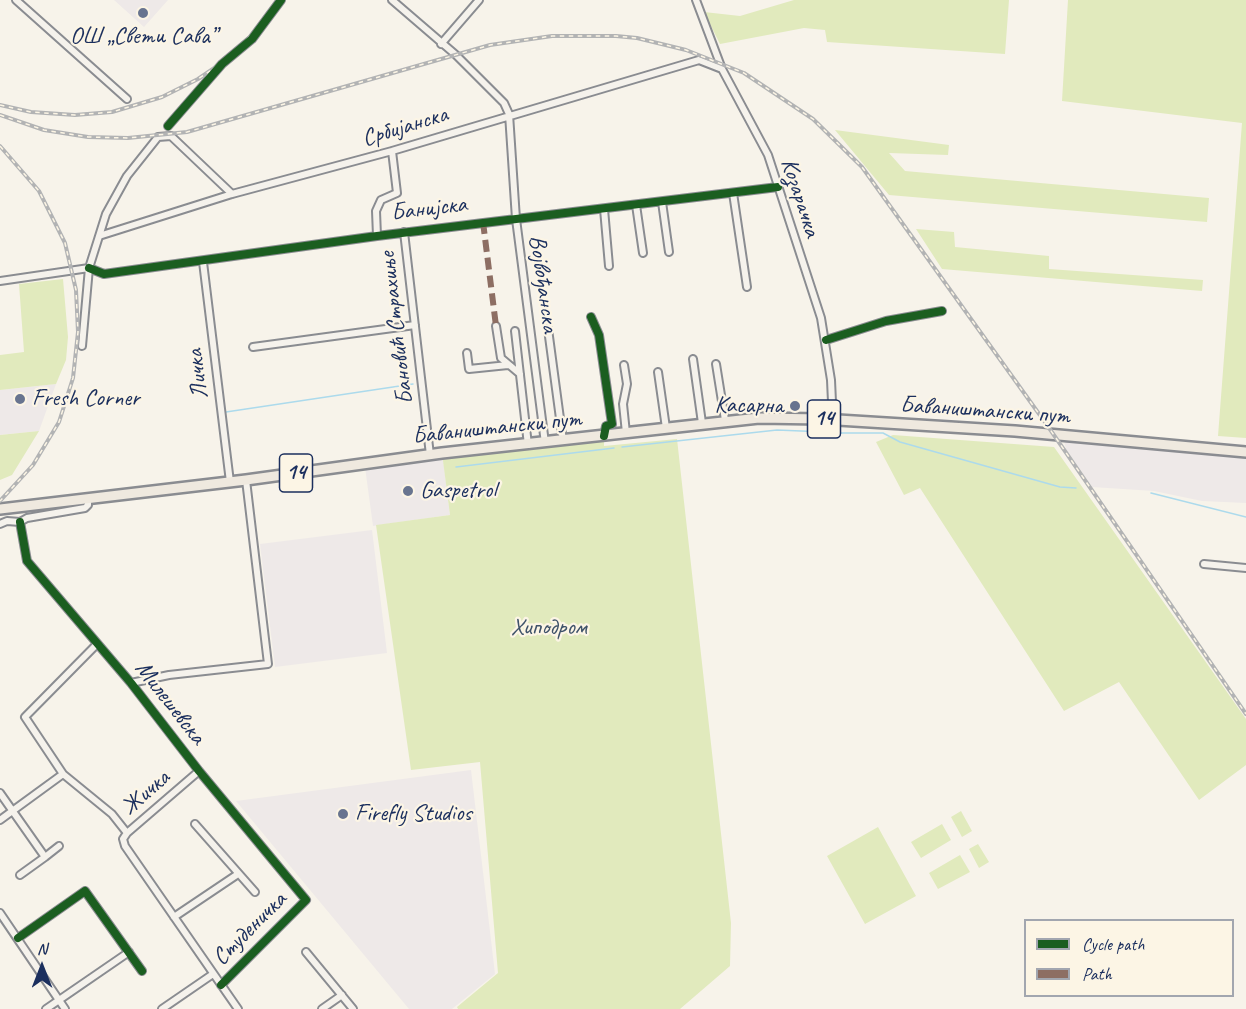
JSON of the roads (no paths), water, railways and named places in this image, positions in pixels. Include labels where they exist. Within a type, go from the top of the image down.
[{"type":"main road","name":"Баваништански пут","points":[[2,508],[724,420],[828,419],[1015,431],[1246,452]]},
{"type":"street","points":[[16,0],[127,99]]},
{"type":"street","points":[[168,126],[216,71],[252,39],[281,0]]},
{"type":"street","points":[[392,0],[504,103],[509,114]]},
{"type":"street","points":[[441,44],[479,0]]},
{"type":"street","name":"Козарачка","points":[[696,0],[722,69],[768,155],[821,318],[831,380],[832,402],[828,419]]},
{"type":"street","name":"Србијанска","points":[[99,236],[232,194],[392,151],[509,114],[699,60],[722,69]]},
{"type":"street","name":"Војвођанска","points":[[509,114],[516,219],[545,443]]},
{"type":"street","points":[[82,346],[88,268],[99,236],[115,195],[137,162],[159,137],[171,136],[232,194]]},
{"type":"street","points":[[376,236],[376,211],[381,200],[398,193],[392,151]]},
{"type":"street","name":"Банијска","points":[[0,281],[88,268],[105,274],[404,232],[777,187]]},
{"type":"street","points":[[733,193],[747,286]]},
{"type":"street","points":[[662,202],[669,252]]},
{"type":"street","points":[[636,205],[643,253]]},
{"type":"street","points":[[604,209],[609,266]]},
{"type":"street","name":"Бановић Страхиње","points":[[404,232],[430,455]]},
{"type":"street","name":"Личка","points":[[202,262],[230,482]]},
{"type":"street","points":[[826,340],[886,321],[942,311]]},
{"type":"street","points":[[591,317],[599,335],[612,424],[606,426],[604,436]]},
{"type":"street","points":[[254,347],[415,325]]},
{"type":"street","points":[[496,326],[501,358],[520,375]]},
{"type":"street","points":[[548,329],[563,441]]},
{"type":"street","points":[[514,331],[528,445]]},
{"type":"street","points":[[467,353],[469,369],[508,365]]},
{"type":"street","points":[[693,359],[702,423]]},
{"type":"street","points":[[624,364],[627,384],[623,404],[626,433]]},
{"type":"street","points":[[716,364],[724,420]]},
{"type":"street","points":[[658,372],[666,428]]},
{"type":"street","points":[[131,683],[169,675],[268,664],[246,480]]},
{"type":"street","points":[[0,524],[11,520],[20,522],[27,518],[85,507],[88,505],[87,498]]},
{"type":"street","name":"Милешевска","points":[[20,522],[27,561],[131,683],[199,771],[306,900]]},
{"type":"street","points":[[1204,564],[1246,568]]},
{"type":"street","points":[[97,644],[25,717],[63,774],[112,814],[127,833]]},
{"type":"street","name":"Жичка","points":[[174,917],[125,846],[123,839],[127,833],[199,771]]},
{"type":"street","points":[[0,820],[63,774]]},
{"type":"street","points":[[0,793],[45,856]]},
{"type":"street","points":[[195,824],[255,892]]},
{"type":"street","points":[[20,875],[59,846]]},
{"type":"street","points":[[238,874],[174,917],[238,1009]]},
{"type":"street","points":[[18,938],[85,891],[142,971]]},
{"type":"street","name":"Студеничка","points":[[221,985],[306,900]]},
{"type":"street","points":[[0,913],[65,1009]]},
{"type":"street","points":[[46,1009],[129,952]]},
{"type":"street","points":[[306,952],[353,1009]]},
{"type":"street","points":[[166,1008],[213,974]]},
{"type":"street","points":[[322,1009],[342,995]]},
{"type":"waterway","points":[[226,412],[413,384]]},
{"type":"waterway","points":[[622,447],[777,430],[825,432]]},
{"type":"waterway","points":[[835,433],[883,433],[900,442],[1060,487],[1076,488]]},
{"type":"waterway","points":[[456,467],[614,448]]},
{"type":"waterway","points":[[1151,493],[1246,517]]},
{"type":"railway","points":[[0,105],[31,112],[75,115],[112,112],[162,97],[198,79],[232,56],[262,25],[279,0]]},
{"type":"railway","points":[[0,115],[44,130],[88,137],[128,138],[187,132],[490,45],[552,36],[637,38],[686,50],[744,73],[813,119],[862,167],[1047,425],[1246,714]]},
{"type":"railway","points":[[0,146],[39,191],[65,243],[76,290],[78,332],[73,378],[59,422],[33,465],[0,501]]},
{"type":"place","name":"ОШ „Свети Сава”","points":[[143,13]]},
{"type":"place","name":"Fresh Corner","points":[[20,399]]},
{"type":"place","name":"Касарна","points":[[795,406]]},
{"type":"place","name":"Gaspetrol","points":[[408,491]]},
{"type":"place","name":"Firefly Studios","points":[[343,814]]},
{"type":"park label","name":"Хиподром","points":[[549,628]]}]
